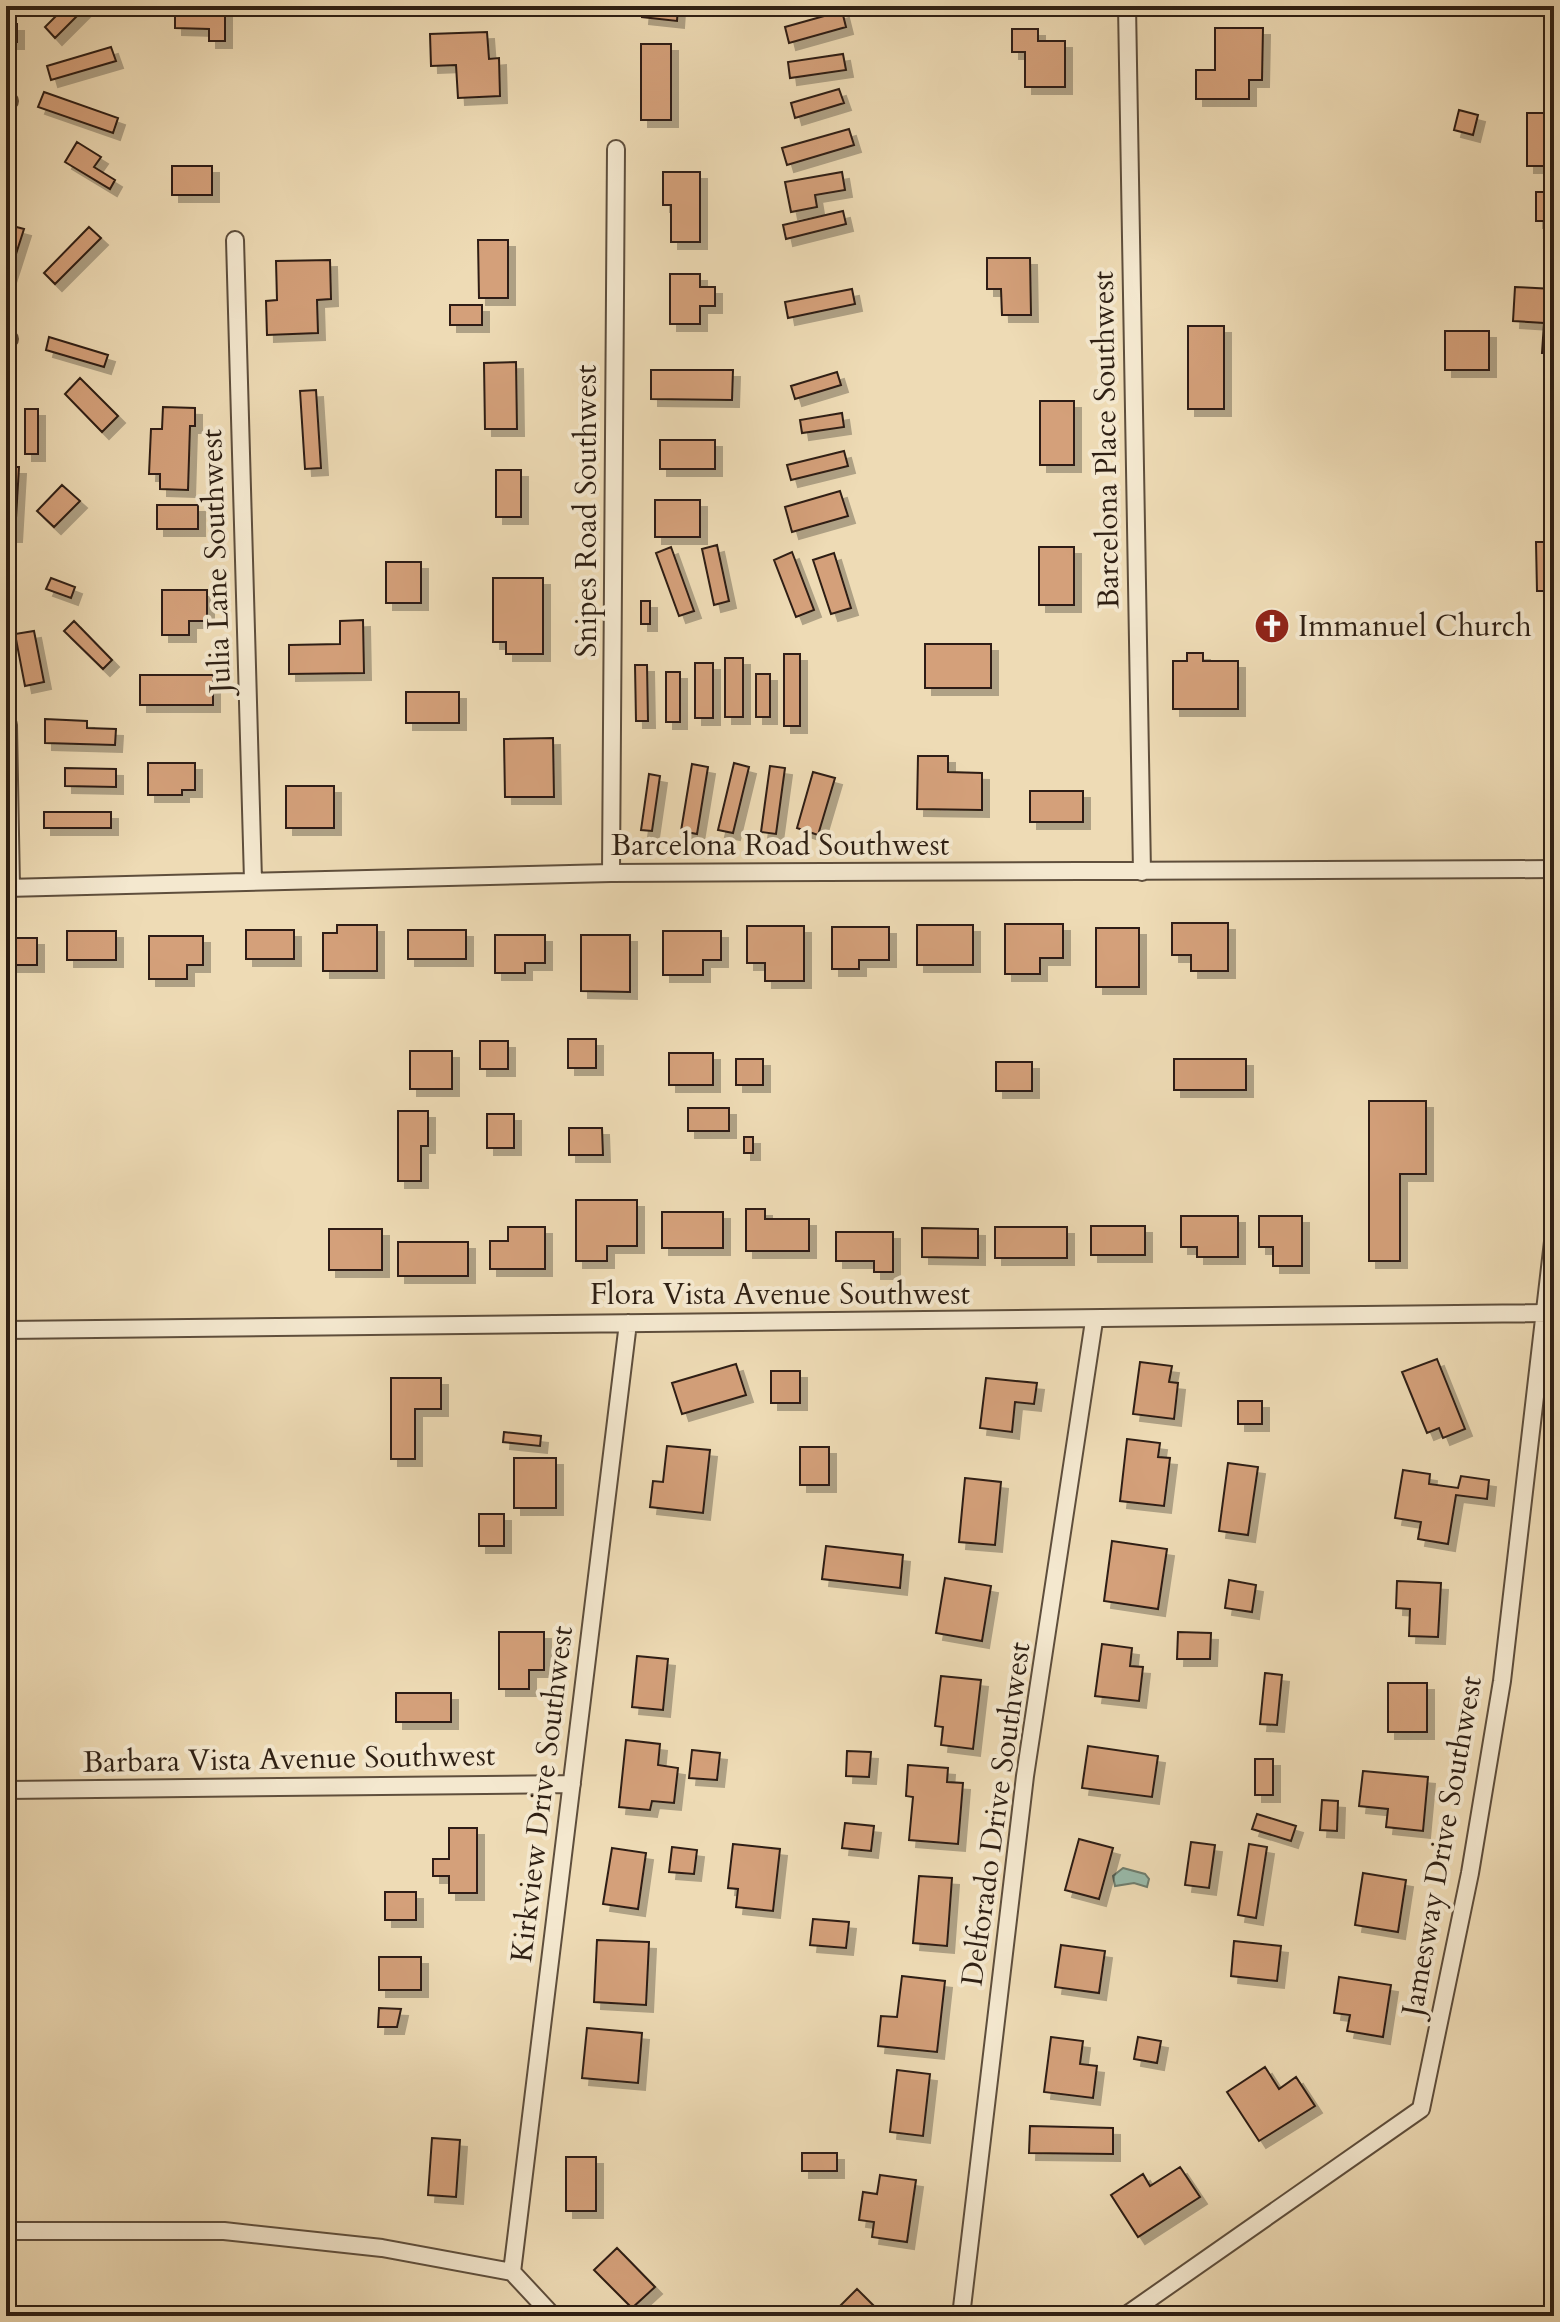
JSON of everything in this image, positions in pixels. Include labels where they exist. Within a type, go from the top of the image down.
[{"type":"street","name":"Barcelona Place Southwest","points":[[1127,6],[1142,872]]},
{"type":"street","name":"Snipes Road Southwest","points":[[611,873],[616,149]]},
{"type":"street","name":"Julia Lane Southwest","points":[[235,240],[253,880]]},
{"type":"street","points":[[8,725],[9,888]]},
{"type":"street","name":"Barcelona Road Southwest","points":[[9,888],[611,873],[1554,869]]},
{"type":"street","name":"Jamesway Drive Southwest","points":[[1125,2316],[1421,2109],[1470,1873],[1502,1681],[1549,1313],[1554,1233]]},
{"type":"street","name":"Flora Vista Avenue Southwest","points":[[6,1330],[1094,1321],[1549,1313]]},
{"type":"street","name":"Delforado Drive Southwest","points":[[961,2316],[1025,1776],[1094,1321]]},
{"type":"street","name":"Kirkview Drive Southwest","points":[[512,2272],[628,1323]]},
{"type":"street","name":"Barbara Vista Avenue Southwest","points":[[6,1790],[572,1784]]},
{"type":"street","points":[[6,2231],[224,2231],[382,2248],[512,2272],[553,2316]]},
{"type":"shaded area","points":[[1123,1868],[1145,1874],[1149,1879],[1147,1887],[1134,1883],[1115,1886],[1113,1876]]},
{"type":"building","points":[[6,6],[9,6],[9,24],[17,24],[17,42],[9,42],[9,58],[6,58]]},
{"type":"building","points":[[66,6],[87,6],[55,38],[45,27]]},
{"type":"building","points":[[175,6],[225,6],[225,41],[209,41],[209,29],[175,28]]},
{"type":"building","points":[[643,6],[678,6],[677,21],[642,17]]},
{"type":"building","points":[[842,11],[846,27],[789,43],[785,27]]},
{"type":"building","points":[[1215,28],[1263,28],[1262,80],[1249,80],[1249,99],[1196,99],[1196,70],[1215,70]]},
{"type":"building","points":[[1012,29],[1038,29],[1038,41],[1065,41],[1065,87],[1025,87],[1025,52],[1012,52]]},
{"type":"building","points":[[487,32],[489,59],[499,58],[500,96],[458,98],[456,65],[431,66],[430,34]]},
{"type":"building","points":[[641,44],[671,44],[671,120],[641,120]]},
{"type":"building","points":[[111,47],[116,61],[51,80],[47,66]]},
{"type":"building","points":[[843,54],[846,70],[790,78],[788,62]]},
{"type":"building","points":[[839,89],[844,103],[795,118],[791,103]]},
{"type":"building","points":[[44,92],[118,118],[113,133],[38,107]]},
{"type":"building","points":[[1459,110],[1478,115],[1473,135],[1454,130]]},
{"type":"building","points":[[1527,113],[1554,113],[1554,166],[1527,166]]},
{"type":"building","points":[[849,129],[854,145],[787,165],[782,148]]},
{"type":"building","points":[[77,142],[101,157],[94,167],[115,180],[110,189],[65,162]]},
{"type":"building","points":[[172,166],[212,166],[212,195],[172,195]]},
{"type":"building","points":[[663,172],[700,172],[700,242],[671,242],[671,205],[663,205]]},
{"type":"building","points":[[842,172],[845,190],[815,195],[817,207],[791,212],[785,182]]},
{"type":"building","points":[[1536,192],[1554,192],[1554,221],[1536,221]]},
{"type":"building","points":[[843,211],[846,224],[786,239],[783,225]]},
{"type":"building","points":[[9,225],[24,229],[9,276],[6,275],[6,236]]},
{"type":"building","points":[[89,227],[101,238],[55,284],[44,273]]},
{"type":"building","points":[[478,240],[508,240],[508,298],[479,298]]},
{"type":"building","points":[[987,258],[1030,258],[1031,315],[1002,315],[1001,289],[987,289]]},
{"type":"building","points":[[330,260],[331,299],[317,300],[318,333],[267,335],[266,301],[277,300],[276,261]]},
{"type":"building","points":[[670,274],[700,274],[700,287],[715,287],[715,306],[700,306],[700,324],[670,324]]},
{"type":"building","points":[[1515,287],[1554,289],[1554,353],[1542,353],[1544,323],[1513,321]]},
{"type":"building","points":[[852,289],[855,304],[788,318],[785,302]]},
{"type":"building","points":[[450,305],[482,305],[482,325],[450,325]]},
{"type":"building","points":[[1188,326],[1224,326],[1224,409],[1188,409]]},
{"type":"building","points":[[1445,331],[1489,331],[1489,370],[1445,370]]},
{"type":"building","points":[[49,337],[108,355],[104,367],[46,350]]},
{"type":"building","points":[[516,362],[517,429],[485,429],[484,363]]},
{"type":"building","points":[[651,370],[733,370],[732,400],[651,399]]},
{"type":"building","points":[[837,372],[841,385],[795,399],[791,386]]},
{"type":"building","points":[[80,378],[118,416],[102,432],[65,394]]},
{"type":"building","points":[[316,390],[321,468],[305,469],[300,391]]},
{"type":"building","points":[[1040,401],[1074,401],[1074,465],[1040,465]]},
{"type":"building","points":[[163,407],[195,408],[195,426],[190,426],[188,490],[160,489],[160,474],[149,474],[151,429],[162,429]]},
{"type":"building","points":[[25,409],[38,409],[38,454],[25,454]]},
{"type":"building","points":[[842,413],[844,427],[802,433],[800,420]]},
{"type":"building","points":[[660,440],[715,440],[715,469],[660,469]]},
{"type":"building","points":[[844,451],[848,466],[791,480],[787,465]]},
{"type":"building","points":[[6,467],[19,467],[15,535],[6,535]]},
{"type":"building","points":[[496,470],[521,470],[521,517],[496,517]]},
{"type":"building","points":[[62,485],[80,501],[54,527],[37,511]]},
{"type":"building","points":[[840,491],[848,516],[792,532],[785,507]]},
{"type":"building","points":[[655,500],[700,500],[700,537],[655,537]]},
{"type":"building","points":[[157,505],[198,505],[198,529],[157,529]]},
{"type":"building","points":[[1536,542],[1554,542],[1554,591],[1537,591]]},
{"type":"building","points":[[717,545],[729,601],[714,605],[702,549]]},
{"type":"building","points":[[671,547],[694,611],[679,616],[656,553]]},
{"type":"building","points":[[1039,547],[1074,547],[1074,605],[1039,605]]},
{"type":"building","points":[[792,552],[814,610],[796,617],[774,560]]},
{"type":"building","points":[[834,553],[851,608],[831,614],[813,560]]},
{"type":"building","points":[[386,562],[421,562],[421,603],[386,603]]},
{"type":"building","points":[[51,578],[75,587],[71,598],[46,589]]},
{"type":"building","points":[[493,578],[543,578],[543,654],[506,654],[506,642],[493,642]]},
{"type":"building","points":[[162,590],[207,590],[207,621],[189,621],[189,635],[162,635]]},
{"type":"building","points":[[641,601],[650,601],[650,624],[641,624]]},
{"type":"building","points":[[363,620],[364,673],[289,674],[289,645],[340,644],[340,621]]},
{"type":"building","points":[[74,621],[112,660],[103,669],[64,631]]},
{"type":"building","points":[[34,631],[44,682],[25,686],[15,634]]},
{"type":"building","points":[[925,644],[991,644],[991,688],[925,688]]},
{"type":"building","points":[[1187,653],[1203,653],[1203,661],[1238,661],[1238,709],[1173,709],[1173,661],[1187,661]]},
{"type":"building","points":[[784,654],[800,654],[800,726],[784,726]]},
{"type":"building","points":[[725,658],[743,658],[743,717],[725,717]]},
{"type":"building","points":[[695,663],[713,663],[713,718],[695,718]]},
{"type":"building","points":[[635,665],[647,665],[648,721],[636,721]]},
{"type":"building","points":[[666,672],[680,672],[680,722],[666,722]]},
{"type":"building","points":[[756,674],[770,674],[770,717],[756,717]]},
{"type":"building","points":[[140,675],[213,675],[213,705],[140,705]]},
{"type":"building","points":[[406,692],[459,692],[459,723],[406,723]]},
{"type":"building","points":[[45,719],[87,721],[87,728],[116,729],[115,745],[45,743]]},
{"type":"building","points":[[553,738],[554,797],[505,797],[504,739]]},
{"type":"building","points":[[918,756],[948,756],[948,772],[982,773],[982,810],[917,809]]},
{"type":"building","points":[[148,763],[195,763],[195,790],[182,790],[182,795],[148,795]]},
{"type":"building","points":[[734,763],[749,767],[733,833],[718,830]]},
{"type":"building","points":[[692,764],[708,767],[697,834],[681,831]]},
{"type":"building","points":[[770,766],[785,768],[776,834],[761,832]]},
{"type":"building","points":[[65,768],[116,769],[116,787],[65,786]]},
{"type":"building","points":[[813,772],[835,778],[818,835],[797,828]]},
{"type":"building","points":[[649,774],[660,776],[652,831],[641,830]]},
{"type":"building","points":[[286,786],[334,786],[334,828],[286,828]]},
{"type":"building","points":[[1030,791],[1083,791],[1083,822],[1030,822]]},
{"type":"building","points":[[44,812],[111,812],[111,828],[44,828]]},
{"type":"building","points":[[1172,923],[1228,923],[1228,971],[1191,971],[1191,955],[1172,955]]},
{"type":"building","points":[[1005,924],[1063,924],[1063,958],[1040,958],[1040,974],[1005,974]]},
{"type":"building","points":[[337,925],[377,925],[377,971],[323,971],[323,933],[337,933]]},
{"type":"building","points":[[917,925],[973,925],[973,965],[917,965]]},
{"type":"building","points":[[747,926],[804,926],[804,981],[765,981],[765,963],[747,963]]},
{"type":"building","points":[[832,927],[889,927],[889,960],[859,960],[859,969],[832,969]]},
{"type":"building","points":[[1096,928],[1139,928],[1139,987],[1096,987]]},
{"type":"building","points":[[246,930],[294,930],[294,959],[246,959]]},
{"type":"building","points":[[408,930],[466,930],[466,959],[408,959]]},
{"type":"building","points":[[67,931],[116,931],[116,960],[67,960]]},
{"type":"building","points":[[663,931],[721,931],[721,960],[703,960],[703,975],[663,975]]},
{"type":"building","points":[[495,935],[545,935],[545,963],[525,963],[525,973],[495,973]]},
{"type":"building","points":[[581,935],[630,935],[630,992],[581,991]]},
{"type":"building","points":[[149,936],[203,936],[203,965],[187,965],[187,979],[149,979]]},
{"type":"building","points":[[6,938],[37,938],[37,965],[6,965]]},
{"type":"building","points":[[568,1039],[596,1039],[596,1068],[568,1068]]},
{"type":"building","points":[[480,1041],[508,1041],[508,1069],[480,1069]]},
{"type":"building","points":[[410,1051],[452,1051],[452,1089],[410,1089]]},
{"type":"building","points":[[669,1053],[713,1053],[713,1085],[669,1085]]},
{"type":"building","points":[[736,1059],[763,1059],[763,1085],[736,1085]]},
{"type":"building","points":[[1174,1059],[1246,1059],[1246,1090],[1174,1090]]},
{"type":"building","points":[[996,1062],[1032,1062],[1032,1091],[996,1091]]},
{"type":"building","points":[[1369,1101],[1426,1101],[1426,1174],[1400,1174],[1400,1261],[1369,1261]]},
{"type":"building","points":[[688,1108],[729,1108],[729,1131],[688,1131]]},
{"type":"building","points":[[398,1111],[428,1111],[428,1146],[421,1146],[421,1181],[398,1181]]},
{"type":"building","points":[[487,1114],[514,1114],[514,1148],[487,1148]]},
{"type":"building","points":[[569,1128],[602,1128],[603,1155],[569,1155]]},
{"type":"building","points":[[744,1137],[753,1137],[753,1153],[744,1153]]},
{"type":"building","points":[[576,1200],[637,1200],[637,1246],[607,1246],[607,1261],[576,1261]]},
{"type":"building","points":[[746,1209],[765,1209],[765,1219],[809,1219],[809,1251],[746,1251]]},
{"type":"building","points":[[662,1212],[723,1212],[723,1248],[662,1248]]},
{"type":"building","points":[[1181,1216],[1238,1216],[1238,1257],[1197,1257],[1197,1247],[1181,1247]]},
{"type":"building","points":[[1259,1216],[1302,1216],[1302,1266],[1273,1266],[1273,1247],[1259,1247]]},
{"type":"building","points":[[1091,1226],[1145,1226],[1145,1255],[1091,1255]]},
{"type":"building","points":[[508,1227],[545,1227],[545,1269],[490,1269],[490,1241],[508,1241]]},
{"type":"building","points":[[995,1227],[1067,1227],[1067,1258],[995,1258]]},
{"type":"building","points":[[922,1228],[978,1229],[978,1258],[922,1257]]},
{"type":"building","points":[[329,1229],[382,1229],[382,1270],[329,1270]]},
{"type":"building","points":[[836,1232],[893,1232],[893,1272],[874,1272],[874,1261],[836,1261]]},
{"type":"building","points":[[398,1242],[468,1242],[468,1276],[398,1276]]},
{"type":"building","points":[[1437,1359],[1465,1429],[1443,1438],[1439,1428],[1427,1433],[1402,1372]]},
{"type":"building","points":[[1140,1362],[1172,1366],[1169,1382],[1178,1383],[1174,1419],[1133,1414]]},
{"type":"building","points":[[736,1364],[746,1395],[682,1414],[672,1383]]},
{"type":"building","points":[[771,1371],[800,1371],[800,1403],[771,1403]]},
{"type":"building","points":[[391,1378],[441,1378],[441,1409],[415,1409],[415,1459],[391,1459]]},
{"type":"building","points":[[986,1378],[1037,1383],[1034,1404],[1015,1402],[1012,1432],[980,1428]]},
{"type":"building","points":[[1238,1401],[1262,1401],[1262,1424],[1238,1424]]},
{"type":"building","points":[[504,1432],[541,1436],[540,1446],[503,1442]]},
{"type":"building","points":[[1127,1439],[1160,1443],[1158,1457],[1170,1458],[1164,1506],[1120,1501]]},
{"type":"building","points":[[667,1446],[710,1450],[703,1513],[650,1507],[653,1481],[663,1482]]},
{"type":"building","points":[[800,1447],[829,1447],[829,1485],[800,1485]]},
{"type":"building","points":[[514,1458],[556,1458],[556,1508],[514,1508]]},
{"type":"building","points":[[1228,1463],[1258,1467],[1248,1535],[1219,1531]]},
{"type":"building","points":[[1403,1470],[1430,1474],[1429,1484],[1458,1488],[1461,1476],[1489,1480],[1487,1499],[1456,1495],[1448,1544],[1418,1539],[1421,1522],[1395,1518]]},
{"type":"building","points":[[965,1478],[1001,1482],[995,1545],[959,1542]]},
{"type":"building","points":[[479,1514],[504,1514],[504,1546],[479,1546]]},
{"type":"building","points":[[1112,1541],[1167,1549],[1158,1609],[1104,1601]]},
{"type":"building","points":[[826,1546],[903,1555],[900,1588],[822,1579]]},
{"type":"building","points":[[945,1578],[991,1586],[982,1641],[936,1633]]},
{"type":"building","points":[[1229,1580],[1256,1585],[1252,1612],[1225,1608]]},
{"type":"building","points":[[1397,1581],[1441,1583],[1438,1637],[1409,1636],[1410,1609],[1396,1608]]},
{"type":"building","points":[[499,1632],[544,1632],[544,1670],[529,1670],[529,1689],[499,1689]]},
{"type":"building","points":[[1178,1632],[1211,1633],[1210,1659],[1177,1659]]},
{"type":"building","points":[[1102,1644],[1132,1648],[1130,1666],[1143,1667],[1139,1701],[1095,1696]]},
{"type":"building","points":[[637,1656],[668,1659],[663,1710],[632,1707]]},
{"type":"building","points":[[1265,1673],[1282,1675],[1277,1725],[1260,1724]]},
{"type":"building","points":[[941,1676],[981,1680],[973,1749],[941,1745],[943,1727],[935,1726]]},
{"type":"building","points":[[1388,1683],[1427,1683],[1427,1732],[1388,1732]]},
{"type":"building","points":[[396,1693],[451,1693],[451,1722],[396,1722]]},
{"type":"building","points":[[626,1740],[660,1744],[658,1765],[678,1768],[674,1803],[652,1801],[650,1810],[619,1807]]},
{"type":"building","points":[[1088,1746],[1158,1756],[1152,1797],[1082,1788]]},
{"type":"building","points":[[692,1750],[720,1753],[717,1780],[689,1778]]},
{"type":"building","points":[[847,1751],[871,1752],[869,1777],[846,1776]]},
{"type":"building","points":[[1255,1759],[1273,1759],[1273,1795],[1255,1795]]},
{"type":"building","points":[[908,1765],[948,1768],[947,1782],[963,1783],[958,1844],[909,1840],[913,1797],[906,1796]]},
{"type":"building","points":[[1363,1771],[1428,1777],[1423,1831],[1386,1827],[1388,1809],[1359,1806]]},
{"type":"building","points":[[1322,1800],[1338,1801],[1337,1831],[1320,1830]]},
{"type":"building","points":[[1257,1814],[1296,1826],[1291,1841],[1252,1829]]},
{"type":"building","points":[[845,1823],[874,1826],[871,1851],[842,1848]]},
{"type":"building","points":[[449,1828],[477,1828],[477,1893],[449,1893],[449,1876],[433,1876],[433,1859],[449,1859]]},
{"type":"building","points":[[1079,1839],[1113,1848],[1099,1899],[1065,1890]]},
{"type":"building","points":[[1191,1842],[1215,1845],[1209,1888],[1185,1885]]},
{"type":"building","points":[[733,1844],[780,1849],[773,1911],[736,1907],[738,1889],[728,1888]]},
{"type":"building","points":[[1249,1844],[1267,1847],[1256,1918],[1238,1915]]},
{"type":"building","points":[[672,1847],[697,1850],[694,1874],[669,1872]]},
{"type":"building","points":[[612,1848],[646,1853],[638,1909],[603,1904]]},
{"type":"building","points":[[1363,1873],[1406,1880],[1398,1932],[1355,1925]]},
{"type":"building","points":[[919,1876],[952,1878],[947,1946],[913,1943]]},
{"type":"building","points":[[385,1892],[416,1892],[416,1920],[385,1920]]},
{"type":"building","points":[[813,1919],[849,1922],[846,1948],[810,1945]]},
{"type":"building","points":[[597,1940],[649,1942],[646,2005],[594,2002]]},
{"type":"building","points":[[1234,1941],[1281,1946],[1277,1981],[1231,1976]]},
{"type":"building","points":[[1061,1945],[1105,1951],[1099,1993],[1055,1987]]},
{"type":"building","points":[[379,1957],[421,1957],[421,1990],[379,1990]]},
{"type":"building","points":[[902,1976],[945,1981],[937,2052],[878,2046],[881,2016],[897,2017]]},
{"type":"building","points":[[1339,1977],[1391,1985],[1383,2037],[1347,2031],[1350,2015],[1334,2013]]},
{"type":"building","points":[[379,2008],[401,2009],[397,2027],[378,2027]]},
{"type":"building","points":[[587,2028],[642,2033],[638,2083],[582,2078]]},
{"type":"building","points":[[1051,2037],[1083,2041],[1080,2064],[1097,2066],[1093,2098],[1044,2092]]},
{"type":"building","points":[[1138,2037],[1161,2041],[1157,2063],[1134,2059]]},
{"type":"building","points":[[1265,2067],[1279,2089],[1296,2077],[1315,2106],[1259,2141],[1227,2092]]},
{"type":"building","points":[[897,2070],[930,2074],[923,2136],[890,2132]]},
{"type":"building","points":[[1030,2126],[1113,2128],[1113,2154],[1029,2153]]},
{"type":"building","points":[[432,2138],[460,2140],[456,2197],[428,2195]]},
{"type":"building","points":[[802,2153],[837,2153],[837,2171],[802,2171]]},
{"type":"building","points":[[566,2157],[596,2157],[596,2211],[566,2211]]},
{"type":"building","points":[[1180,2167],[1200,2197],[1138,2237],[1111,2195],[1143,2174],[1150,2186]]},
{"type":"building","points":[[880,2175],[916,2180],[907,2242],[872,2237],[874,2222],[859,2220],[863,2192],[877,2194]]},
{"type":"building","points":[[617,2248],[655,2287],[632,2308],[594,2270]]},
{"type":"building","points":[[857,2289],[880,2312],[876,2316],[830,2316]]},
{"type":"place","name":"Immanuel Church","points":[[1272,626]]}]
